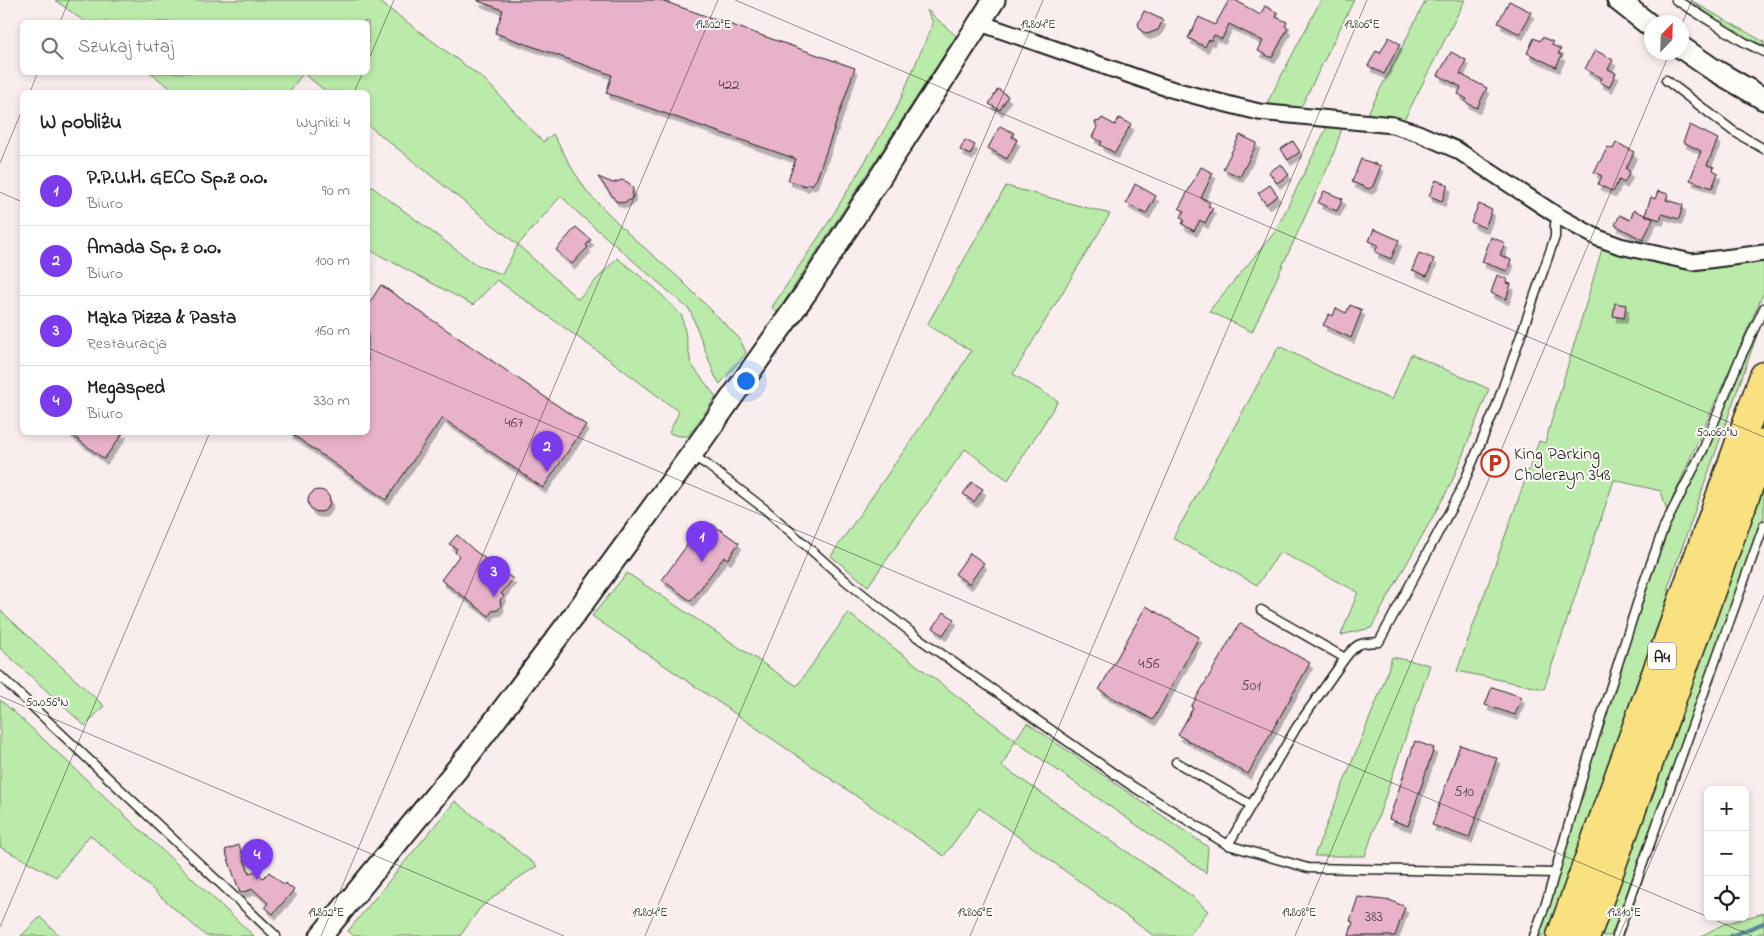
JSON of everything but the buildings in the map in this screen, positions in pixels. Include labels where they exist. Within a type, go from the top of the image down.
[{"type":"highway","name":"A4","points":[[1561,936],[1764,376]]},
{"type":"highway","name":"A4","points":[[1586,936],[1764,444]]},
{"type":"main road","points":[[321,936],[471,752],[691,455],[807,291],[994,0]]},
{"type":"main road","points":[[1618,0],[1644,21]]},
{"type":"main road","points":[[1689,53],[1764,99]]},
{"type":"street","points":[[980,23],[1167,88],[1259,112],[1393,124],[1457,150],[1558,216],[1598,238],[1620,246],[1692,262],[1764,253]]},
{"type":"lane","points":[[1676,0],[1744,42],[1764,52]]},
{"type":"lane","points":[[1666,80],[1733,131],[1764,149]]},
{"type":"lane","points":[[1228,845],[1296,728],[1345,658],[1356,645],[1379,642],[1459,494],[1496,407],[1555,237],[1555,224],[1558,216]]},
{"type":"lane","points":[[1534,936],[1643,585],[1664,528],[1703,450],[1738,363],[1764,308]]},
{"type":"lane","points":[[691,455],[706,464],[766,510],[846,581],[917,636],[1132,786],[1228,845],[1308,868],[1555,873]]},
{"type":"lane","points":[[1617,936],[1764,525]]},
{"type":"lane","points":[[1261,610],[1345,658]]},
{"type":"lane","points":[[0,676],[276,936]]},
{"type":"lane","points":[[1176,762],[1252,805]]},
{"type":"green space","points":[[55,0],[377,0],[485,80],[543,142],[553,134],[588,193],[631,236],[680,279],[740,339],[746,353],[720,384],[715,376],[690,310],[561,196],[518,245],[370,127],[370,90],[324,90],[306,75],[370,75],[370,20],[82,20]]},
{"type":"green space","points":[[1321,0],[1354,0],[1299,111],[1265,107]]},
{"type":"green space","points":[[1426,0],[1465,0],[1404,120],[1367,115]]},
{"type":"green space","points":[[1690,0],[1764,42],[1764,46],[1730,30]]},
{"type":"green space","points":[[927,10],[956,36],[777,313],[772,307],[828,223],[895,112],[933,23]]},
{"type":"green space","points":[[153,75],[302,75],[290,90],[173,90]]},
{"type":"green space","points":[[1328,125],[1342,128],[1332,158],[1252,332],[1209,311],[1275,232]]},
{"type":"green space","points":[[370,185],[478,266],[502,274],[518,245],[578,299],[617,258],[654,287],[682,316],[691,364],[716,397],[688,436],[678,436],[669,433],[679,412],[610,360],[497,280],[473,305],[370,250]]},
{"type":"green space","points":[[1006,186],[1110,214],[1013,374],[1058,401],[1008,480],[965,449],[868,586],[831,556],[971,351],[927,325]]},
{"type":"green space","points":[[1602,249],[1677,267],[1714,267],[1764,258],[1764,292],[1667,511],[1661,491],[1614,480],[1544,689],[1457,671],[1539,441],[1545,443]]},
{"type":"green space","points":[[1759,329],[1667,590],[1670,591],[1546,936],[1537,936],[1577,806],[1584,793],[1585,778],[1629,640],[1668,529]]},
{"type":"green space","points":[[1279,346],[1342,378],[1392,400],[1411,354],[1489,389],[1451,484],[1371,628],[1341,635],[1358,592],[1280,552],[1257,585],[1173,538]]},
{"type":"green space","points":[[1764,482],[1764,516],[1611,936],[1601,936]]},
{"type":"green space","points":[[627,573],[797,686],[848,613],[1015,740],[1027,723],[1208,847],[1206,873],[1015,741],[1002,766],[1193,897],[1208,911],[1189,936],[1154,936],[979,808],[944,856],[592,616]]},
{"type":"green space","points":[[0,610],[104,706],[85,726],[0,648]]},
{"type":"green space","points":[[1392,657],[1430,665],[1365,856],[1314,856],[1383,685]]},
{"type":"green space","points":[[0,700],[254,936],[206,936],[90,835],[56,877],[0,847]]},
{"type":"green space","points":[[455,801],[537,866],[514,881],[480,908],[460,936],[354,936],[348,931]]},
{"type":"green space","points":[[1764,913],[1764,932],[1752,936],[1701,936],[1724,924],[1735,921],[1749,921],[1749,917]]},
{"type":"green space","points":[[40,917],[60,936],[21,936]]},
{"type":"waterway","points":[[1731,936],[1764,923]]},
{"type":"place","name":"King Parking Cholerzyn 348","points":[[1495,463]]},
{"type":"place","name":"Amada Sp. z o.o.","points":[[547,472]]},
{"type":"place","name":"P.P.U.H. GECO Sp.z o.o.","points":[[702,562]]},
{"type":"place","name":"Mąka Pizza & Pasta","points":[[494,597]]},
{"type":"place","name":"Megasped","points":[[257,880]]}]
